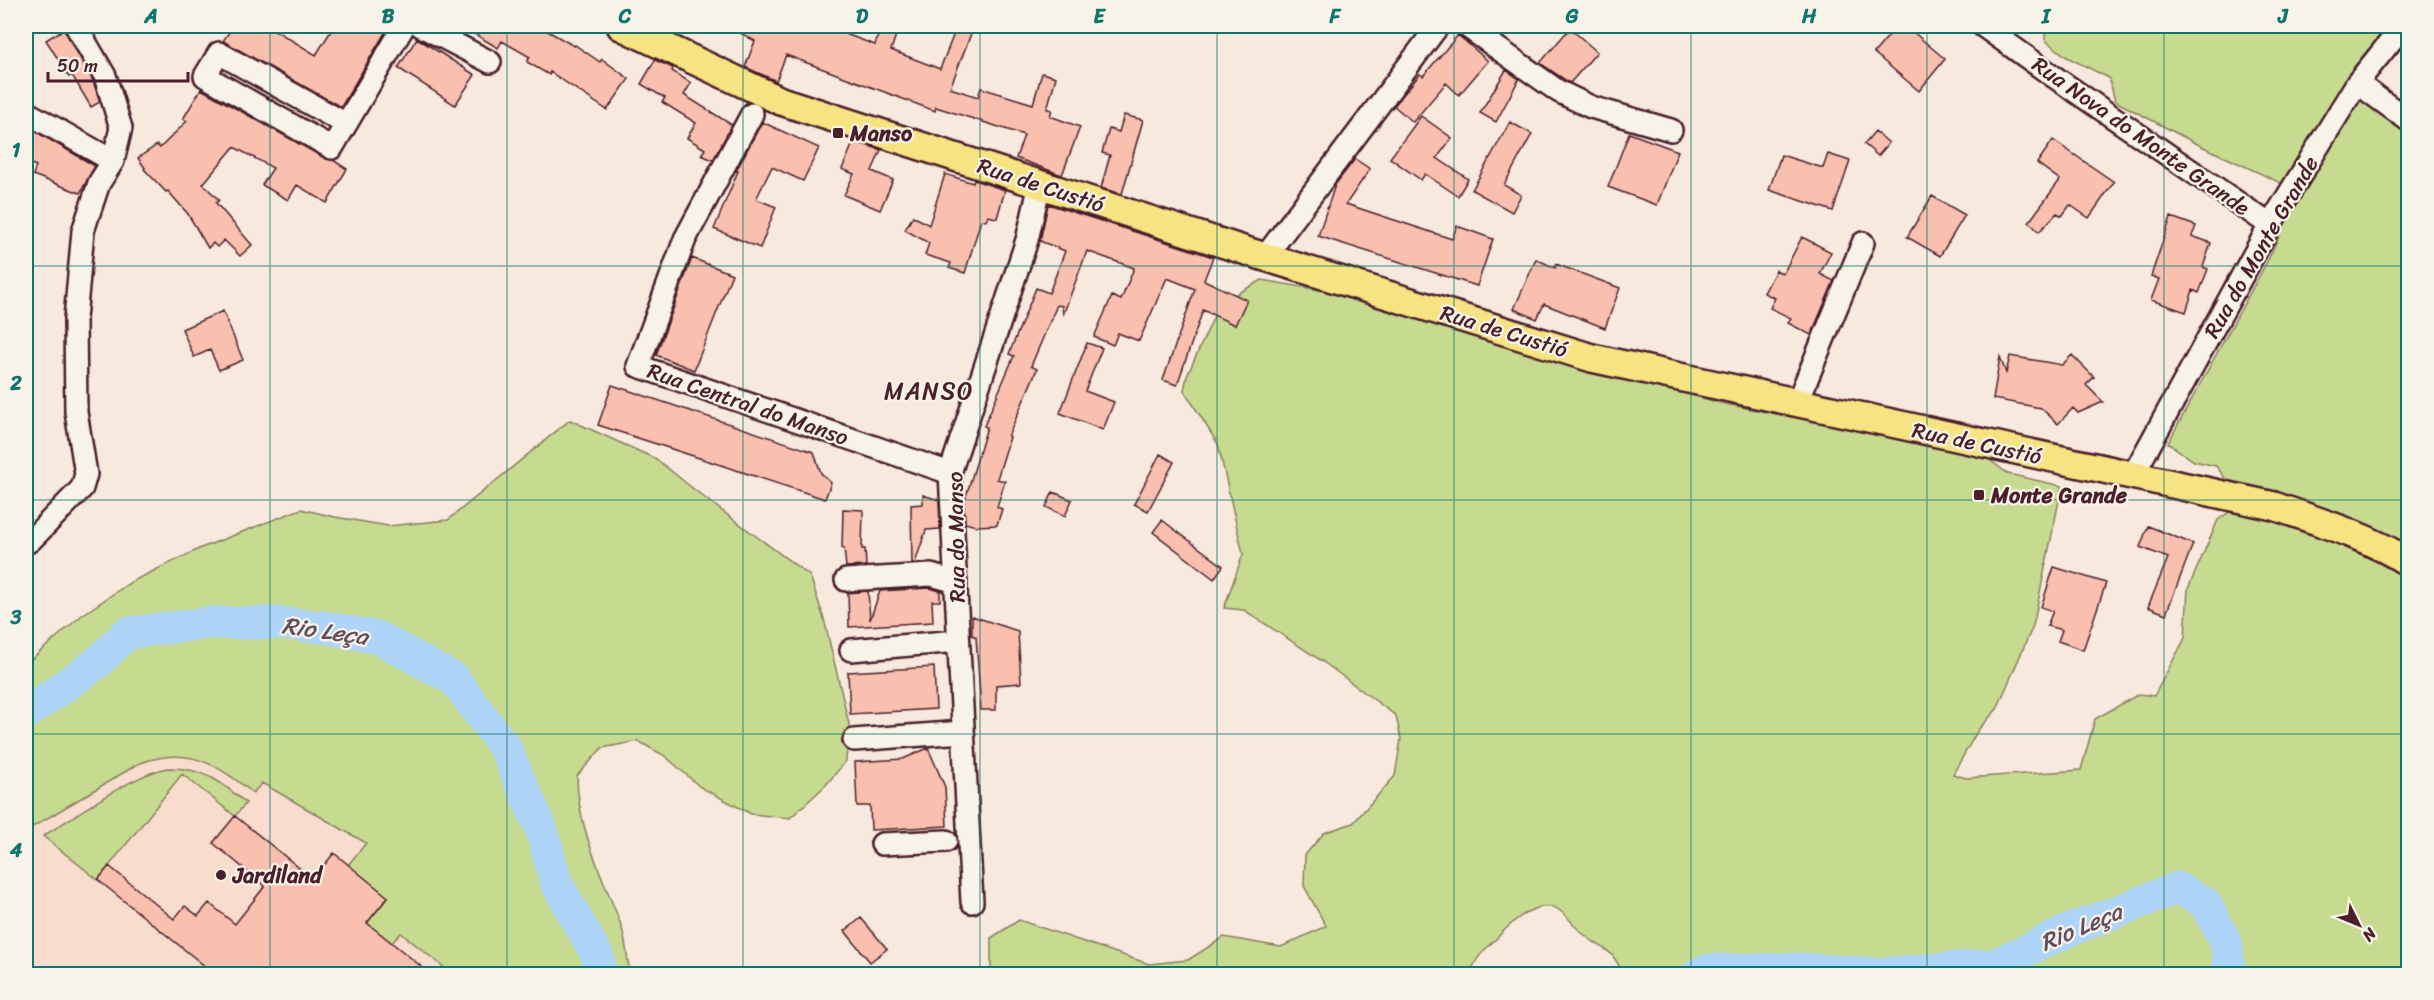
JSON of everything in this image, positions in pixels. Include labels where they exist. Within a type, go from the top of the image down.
[{"type":"main road","name":"Rua de Custió","points":[[621,26],[781,101],[1265,257],[1592,357],[2132,477],[2274,506],[2356,535],[2409,562]]},
{"type":"street","points":[[26,543],[82,488],[86,474],[76,412],[75,320],[83,231],[99,183],[113,161],[121,128],[105,76],[76,26]]},
{"type":"street","points":[[346,124],[219,53],[205,76],[332,148],[404,26]]},
{"type":"street","points":[[420,26],[490,62]]},
{"type":"street","points":[[1265,257],[1438,26]]},
{"type":"street","points":[[1466,26],[1558,91],[1591,107],[1671,130]]},
{"type":"street","name":"Rua Nova do Monte Grande","points":[[1983,26],[2270,225]]},
{"type":"street","name":"Rua do Monte Grande","points":[[2132,477],[2270,225],[2357,83],[2403,26]]},
{"type":"street","points":[[2357,83],[2409,120]]},
{"type":"street","points":[[26,112],[113,161]]},
{"type":"street","name":"Rua Central do Manso","points":[[752,114],[684,239],[638,366],[950,473]]},
{"type":"street","name":"Rua do Manso","points":[[972,902],[959,839],[963,732],[950,473],[1027,240],[1040,184]]},
{"type":"street","points":[[1797,403],[1863,243]]},
{"type":"street","points":[[846,580],[931,575],[956,582]]},
{"type":"street","points":[[851,650],[958,641]]},
{"type":"street","points":[[855,740],[963,732]]},
{"type":"street","points":[[882,844],[959,839]]},
{"type":"shaded area","name":"Jardiland","points":[[190,727],[398,846],[476,974],[26,974],[26,794]]},
{"type":"green space","points":[[2045,26],[2392,26],[2369,81],[2408,121],[2408,974],[1623,974],[1612,955],[1582,933],[1563,913],[1551,907],[1542,906],[1525,913],[1509,926],[1481,954],[1471,974],[991,974],[991,938],[1019,920],[1149,964],[1188,960],[1224,937],[1281,947],[1326,926],[1304,886],[1305,855],[1324,833],[1353,823],[1395,776],[1401,739],[1396,716],[1322,661],[1244,610],[1224,608],[1243,554],[1218,444],[1184,390],[1187,376],[1220,303],[1262,280],[1326,291],[1406,312],[1720,403],[1982,454],[2008,474],[2062,486],[2033,626],[1997,709],[1978,730],[1953,774],[1966,778],[2081,770],[2095,719],[2139,694],[2154,696],[2185,638],[2188,589],[2218,520],[2238,506],[2229,483],[2216,466],[2194,461],[2168,443],[2269,258],[2296,199],[2283,184],[2197,144],[2115,101],[2109,78],[2067,57],[2045,40]]},
{"type":"green space","points":[[570,420],[656,459],[810,576],[824,619],[849,724],[846,761],[825,786],[790,818],[751,814],[700,787],[665,756],[638,741],[602,748],[577,776],[581,814],[586,833],[621,925],[630,974],[444,974],[447,970],[401,933],[392,943],[367,923],[388,897],[348,865],[366,843],[262,783],[253,793],[226,773],[200,760],[171,756],[138,764],[26,831],[26,664],[82,615],[131,582],[201,548],[301,509],[388,526],[448,520]]},
{"type":"green space","points":[[168,768],[192,770],[211,777],[246,803],[235,816],[182,774],[98,880],[43,836],[138,778]]},
{"type":"building","points":[[233,26],[268,26],[316,55],[334,26],[389,26],[341,107],[223,41]]},
{"type":"building","points":[[461,26],[539,26],[575,45],[600,62],[602,59],[629,79],[607,110],[550,72],[549,75],[527,62],[530,57],[502,41],[498,48]]},
{"type":"building","points":[[728,26],[824,26],[875,45],[881,26],[899,26],[891,50],[940,69],[957,26],[974,26],[950,88],[978,97],[981,88],[1033,104],[1042,73],[1056,77],[1047,109],[1052,110],[1050,116],[1080,127],[1062,175],[1016,158],[1024,135],[936,107],[935,111],[786,55],[776,81],[745,67],[755,41]]},
{"type":"building","points":[[1897,26],[1906,26],[1945,59],[1919,91],[1874,53]]},
{"type":"building","points":[[1570,28],[1597,52],[1570,83],[1540,63]]},
{"type":"building","points":[[64,29],[93,81],[100,102],[91,107],[72,75],[69,77],[46,40]]},
{"type":"building","points":[[1458,35],[1488,61],[1459,95],[1446,83],[1413,122],[1394,106],[1420,74],[1423,76]]},
{"type":"building","points":[[417,38],[475,75],[455,105],[398,68]]},
{"type":"building","points":[[655,60],[673,68],[672,71],[691,83],[684,95],[732,125],[713,160],[701,155],[705,149],[687,138],[696,123],[662,102],[665,98],[641,84]]},
{"type":"building","points":[[1506,70],[1519,79],[1496,122],[1480,113]]},
{"type":"building","points":[[201,89],[347,169],[327,203],[297,185],[288,200],[262,185],[273,168],[234,147],[203,184],[219,200],[216,203],[252,245],[240,256],[224,240],[217,247],[213,243],[208,248],[188,214],[144,169],[138,158],[157,145],[160,148],[187,121],[183,119]]},
{"type":"building","points":[[1124,115],[1143,120],[1122,194],[1101,188],[1110,155],[1102,153],[1109,129],[1119,132]]},
{"type":"building","points":[[1421,116],[1452,138],[1437,158],[1468,179],[1458,196],[1425,174],[1421,180],[1390,158]]},
{"type":"building","points":[[762,122],[819,148],[803,181],[772,167],[756,199],[776,207],[760,248],[714,229],[738,171],[736,171]]},
{"type":"building","points":[[1510,122],[1532,134],[1504,185],[1521,195],[1512,212],[1472,190]]},
{"type":"building","points":[[26,126],[95,166],[80,193],[33,175],[36,166],[26,162]]},
{"type":"building","points":[[1875,131],[1889,143],[1878,156],[1864,144]]},
{"type":"building","points":[[1629,133],[1678,151],[1657,205],[1608,187]]},
{"type":"building","points":[[2053,140],[2114,182],[2089,218],[2070,205],[2062,216],[2057,213],[2039,232],[2029,222],[2060,180],[2037,163]]},
{"type":"building","points":[[854,141],[881,150],[872,171],[893,180],[880,210],[844,195],[854,174],[842,169]]},
{"type":"building","points":[[1828,154],[1850,161],[1833,211],[1769,190],[1781,155],[1823,168]]},
{"type":"building","points":[[1355,159],[1370,169],[1346,204],[1452,239],[1457,226],[1493,239],[1477,286],[1318,236],[1335,185]]},
{"type":"building","points":[[945,174],[1005,190],[997,218],[988,216],[986,221],[981,220],[965,273],[949,268],[951,263],[925,255],[929,243],[905,230],[913,216],[929,225]]},
{"type":"building","points":[[1932,196],[1965,215],[1940,256],[1907,237]]},
{"type":"building","points":[[1048,204],[1213,257],[1204,280],[1247,300],[1235,325],[1203,310],[1177,385],[1163,380],[1195,289],[1167,278],[1139,341],[1118,333],[1113,345],[1094,337],[1112,296],[1121,300],[1134,268],[1087,251],[1063,315],[1062,306],[1057,305],[1031,366],[1037,369],[1008,437],[1010,437],[997,479],[1005,481],[997,507],[1002,509],[997,525],[976,526],[965,523],[964,503],[987,427],[984,426],[1014,356],[1009,354],[1036,288],[1049,293],[1065,251],[1040,241]]},
{"type":"building","points":[[2171,217],[2196,226],[2192,236],[2211,243],[2203,267],[2208,269],[2199,293],[2193,290],[2186,312],[2151,300],[2159,279],[2151,276]]},
{"type":"building","points":[[1802,237],[1831,252],[1820,274],[1834,281],[1811,335],[1788,323],[1791,318],[1770,308],[1775,298],[1764,293],[1776,270],[1783,274]]},
{"type":"building","points":[[692,258],[732,274],[694,370],[656,355]]},
{"type":"building","points":[[1536,259],[1555,268],[1556,264],[1620,288],[1605,328],[1544,304],[1537,319],[1514,309]]},
{"type":"building","points":[[223,311],[243,360],[219,370],[210,350],[194,357],[182,329]]},
{"type":"building","points":[[1087,343],[1102,348],[1085,391],[1114,402],[1103,430],[1060,413]]},
{"type":"building","points":[[2072,355],[2094,377],[2086,385],[2103,402],[2078,413],[2073,408],[2058,424],[2041,408],[1993,399],[2000,357],[2006,373],[2010,356],[2062,365]]},
{"type":"building","points":[[612,385],[814,452],[821,473],[831,483],[825,499],[598,425]]},
{"type":"building","points":[[1160,454],[1174,462],[1148,511],[1134,504]]},
{"type":"building","points":[[1053,492],[1072,500],[1065,516],[1046,507]]},
{"type":"building","points":[[923,495],[939,500],[940,529],[926,530],[915,563],[912,563],[911,505],[923,504]]},
{"type":"building","points":[[843,509],[863,510],[862,549],[865,549],[866,566],[846,567],[844,548],[842,548]]},
{"type":"building","points":[[1162,520],[1223,566],[1214,579],[1153,532]]},
{"type":"building","points":[[2148,526],[2193,544],[2166,614],[2148,607],[2168,558],[2140,547]]},
{"type":"building","points":[[2054,567],[2106,583],[2083,650],[2058,641],[2062,630],[2047,626],[2053,611],[2041,607]]},
{"type":"building","points":[[930,588],[940,591],[940,601],[932,601],[933,622],[849,627],[848,593],[868,591],[870,620],[880,591]]},
{"type":"building","points":[[972,616],[1018,631],[1021,683],[996,685],[996,710],[981,710],[976,637],[972,635]]},
{"type":"building","points":[[934,667],[936,709],[850,714],[848,672]]},
{"type":"building","points":[[928,748],[945,787],[947,826],[871,830],[870,806],[857,806],[855,762],[903,759]]},
{"type":"building","points":[[235,816],[313,879],[334,853],[388,897],[367,923],[432,975],[216,975],[98,880],[109,866],[174,919],[185,906],[198,916],[209,903],[235,924],[265,886],[213,843]]},
{"type":"building","points":[[861,918],[887,949],[870,962],[845,931]]},
{"type":"waterway","name":"Rio Leça","points":[[26,713],[97,663],[127,633],[207,623],[278,623],[323,627],[379,638],[454,679],[505,748],[541,828],[556,882],[597,955],[602,974]]},
{"type":"waterway","name":"Rio Leça","points":[[1698,974],[1708,970],[1802,969],[1877,974],[1994,965],[2070,930],[2177,888],[2205,903],[2226,942],[2230,974]]},
{"type":"place","name":"Manso","points":[[838,133]]},
{"type":"place","name":"Monte Grande","points":[[1979,495]]},
{"type":"place","name":"Jardiland","points":[[221,875]]},
{"type":"district","name":"MANSO","points":[[929,391]]}]
